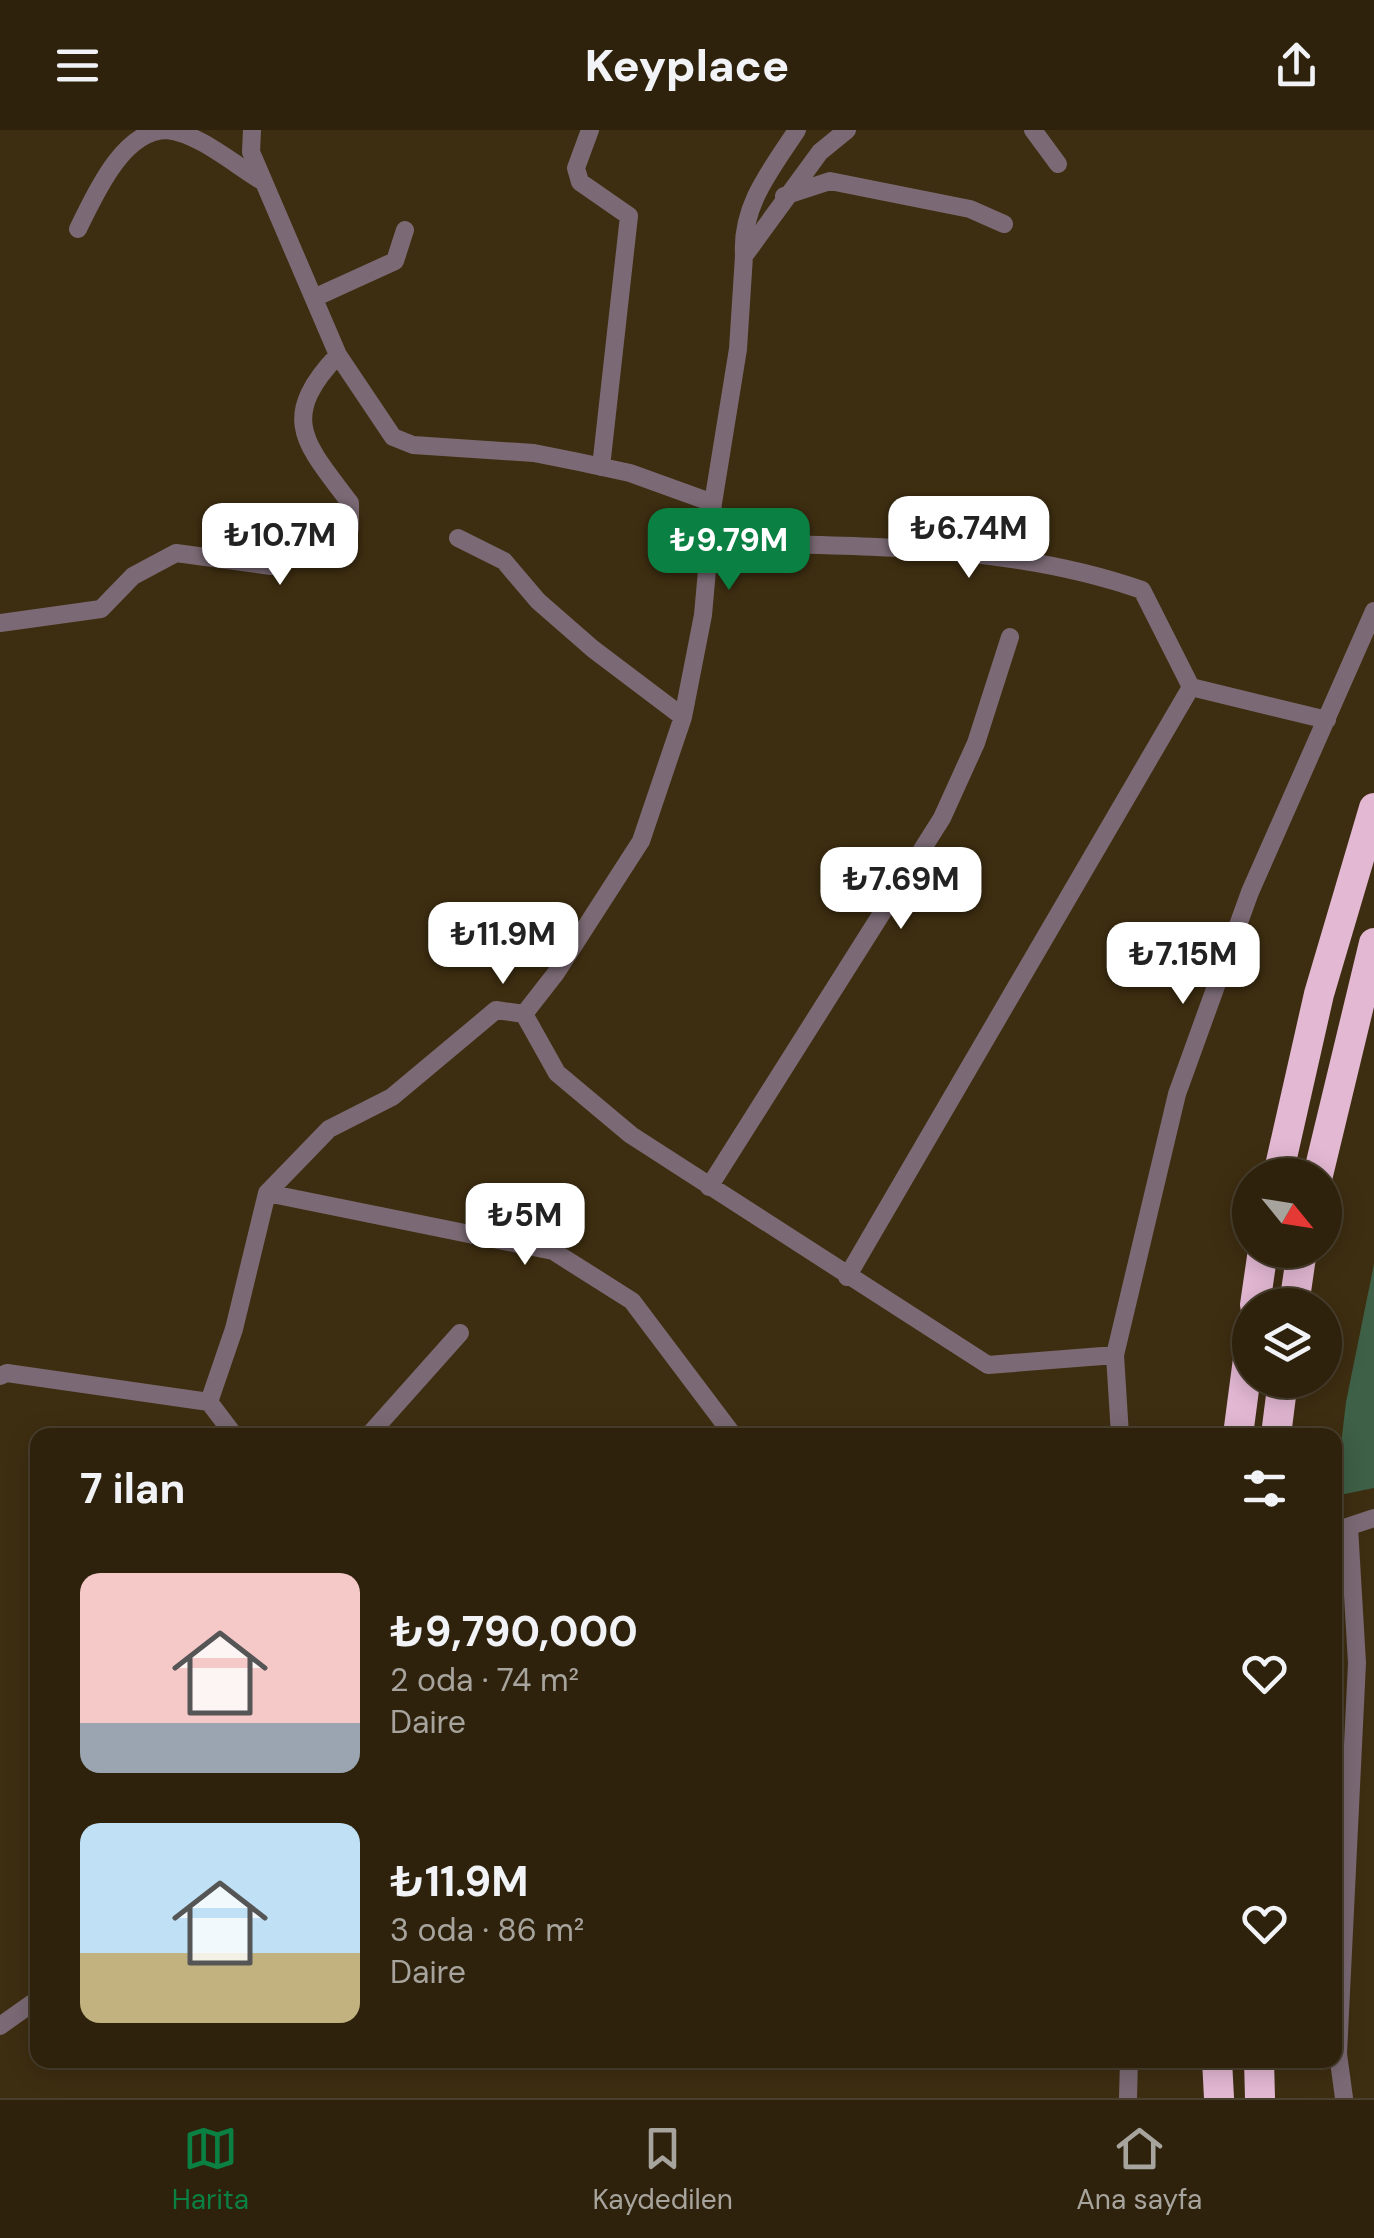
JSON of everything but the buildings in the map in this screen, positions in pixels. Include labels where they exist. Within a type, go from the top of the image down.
[{"type":"highway","points":[[1282,1158],[1320,994],[1374,808]]},
{"type":"highway","points":[[1322,1158],[1374,942]]},
{"type":"highway","points":[[1239,1428],[1243,1398]]},
{"type":"highway","points":[[1277,1428],[1281,1398]]},
{"type":"highway","points":[[1218,2068],[1219,2098]]},
{"type":"highway","points":[[1259,2068],[1260,2098]]},
{"type":"street","points":[[78,229],[113,167],[136,138],[152,132],[166,130],[201,144],[262,182]]},
{"type":"street","points":[[252,130],[251,152],[262,182],[316,297],[338,356],[393,436],[413,444],[534,453],[600,467],[713,503]]},
{"type":"street","points":[[590,130],[576,168],[580,182],[629,216],[600,467]]},
{"type":"street","points":[[524,1014],[640,840],[683,717],[703,615],[713,503],[738,349],[742,225],[759,188],[796,130]]},
{"type":"street","points":[[744,256],[784,196],[820,152],[847,130]]},
{"type":"street","points":[[1033,130],[1058,164]]},
{"type":"street","points":[[784,196],[830,181],[970,209],[1004,224]]},
{"type":"street","points":[[316,297],[396,261],[405,230]]},
{"type":"street","points":[[0,623],[101,608],[133,576],[176,553],[271,566],[350,528],[350,503],[312,457],[302,421],[314,380],[338,356]]},
{"type":"street","points":[[458,538],[504,561],[538,601],[594,650],[683,717]]},
{"type":"street","points":[[710,542],[896,548],[1086,571],[1142,590],[1191,687],[1327,720]]},
{"type":"street","points":[[1120,1428],[1115,1355],[1176,1094],[1250,892],[1374,612]]},
{"type":"street","points":[[709,1187],[942,818],[976,743],[1010,637]]},
{"type":"street","points":[[847,1277],[1191,687]]},
{"type":"street","points":[[209,1402],[234,1329],[267,1193],[329,1130],[392,1096],[496,1010],[524,1014]]},
{"type":"street","points":[[524,1014],[557,1073],[631,1135],[988,1365],[1115,1355]]},
{"type":"street","points":[[267,1193],[554,1252],[632,1301],[728,1428]]},
{"type":"street","points":[[375,1428],[460,1333]]},
{"type":"street","points":[[0,1376],[7,1373],[209,1402],[229,1428]]},
{"type":"street","points":[[1342,1967],[1356,1663],[1342,1529],[1374,1518]]},
{"type":"street","points":[[0,2026],[30,2004]]},
{"type":"street","points":[[1128,2098],[1129,2068]]},
{"type":"street","points":[[1340,2068],[1344,2098]]},
{"type":"green space","points":[[1374,1264],[1374,1488],[1342,1495],[1346,1402]]}]
